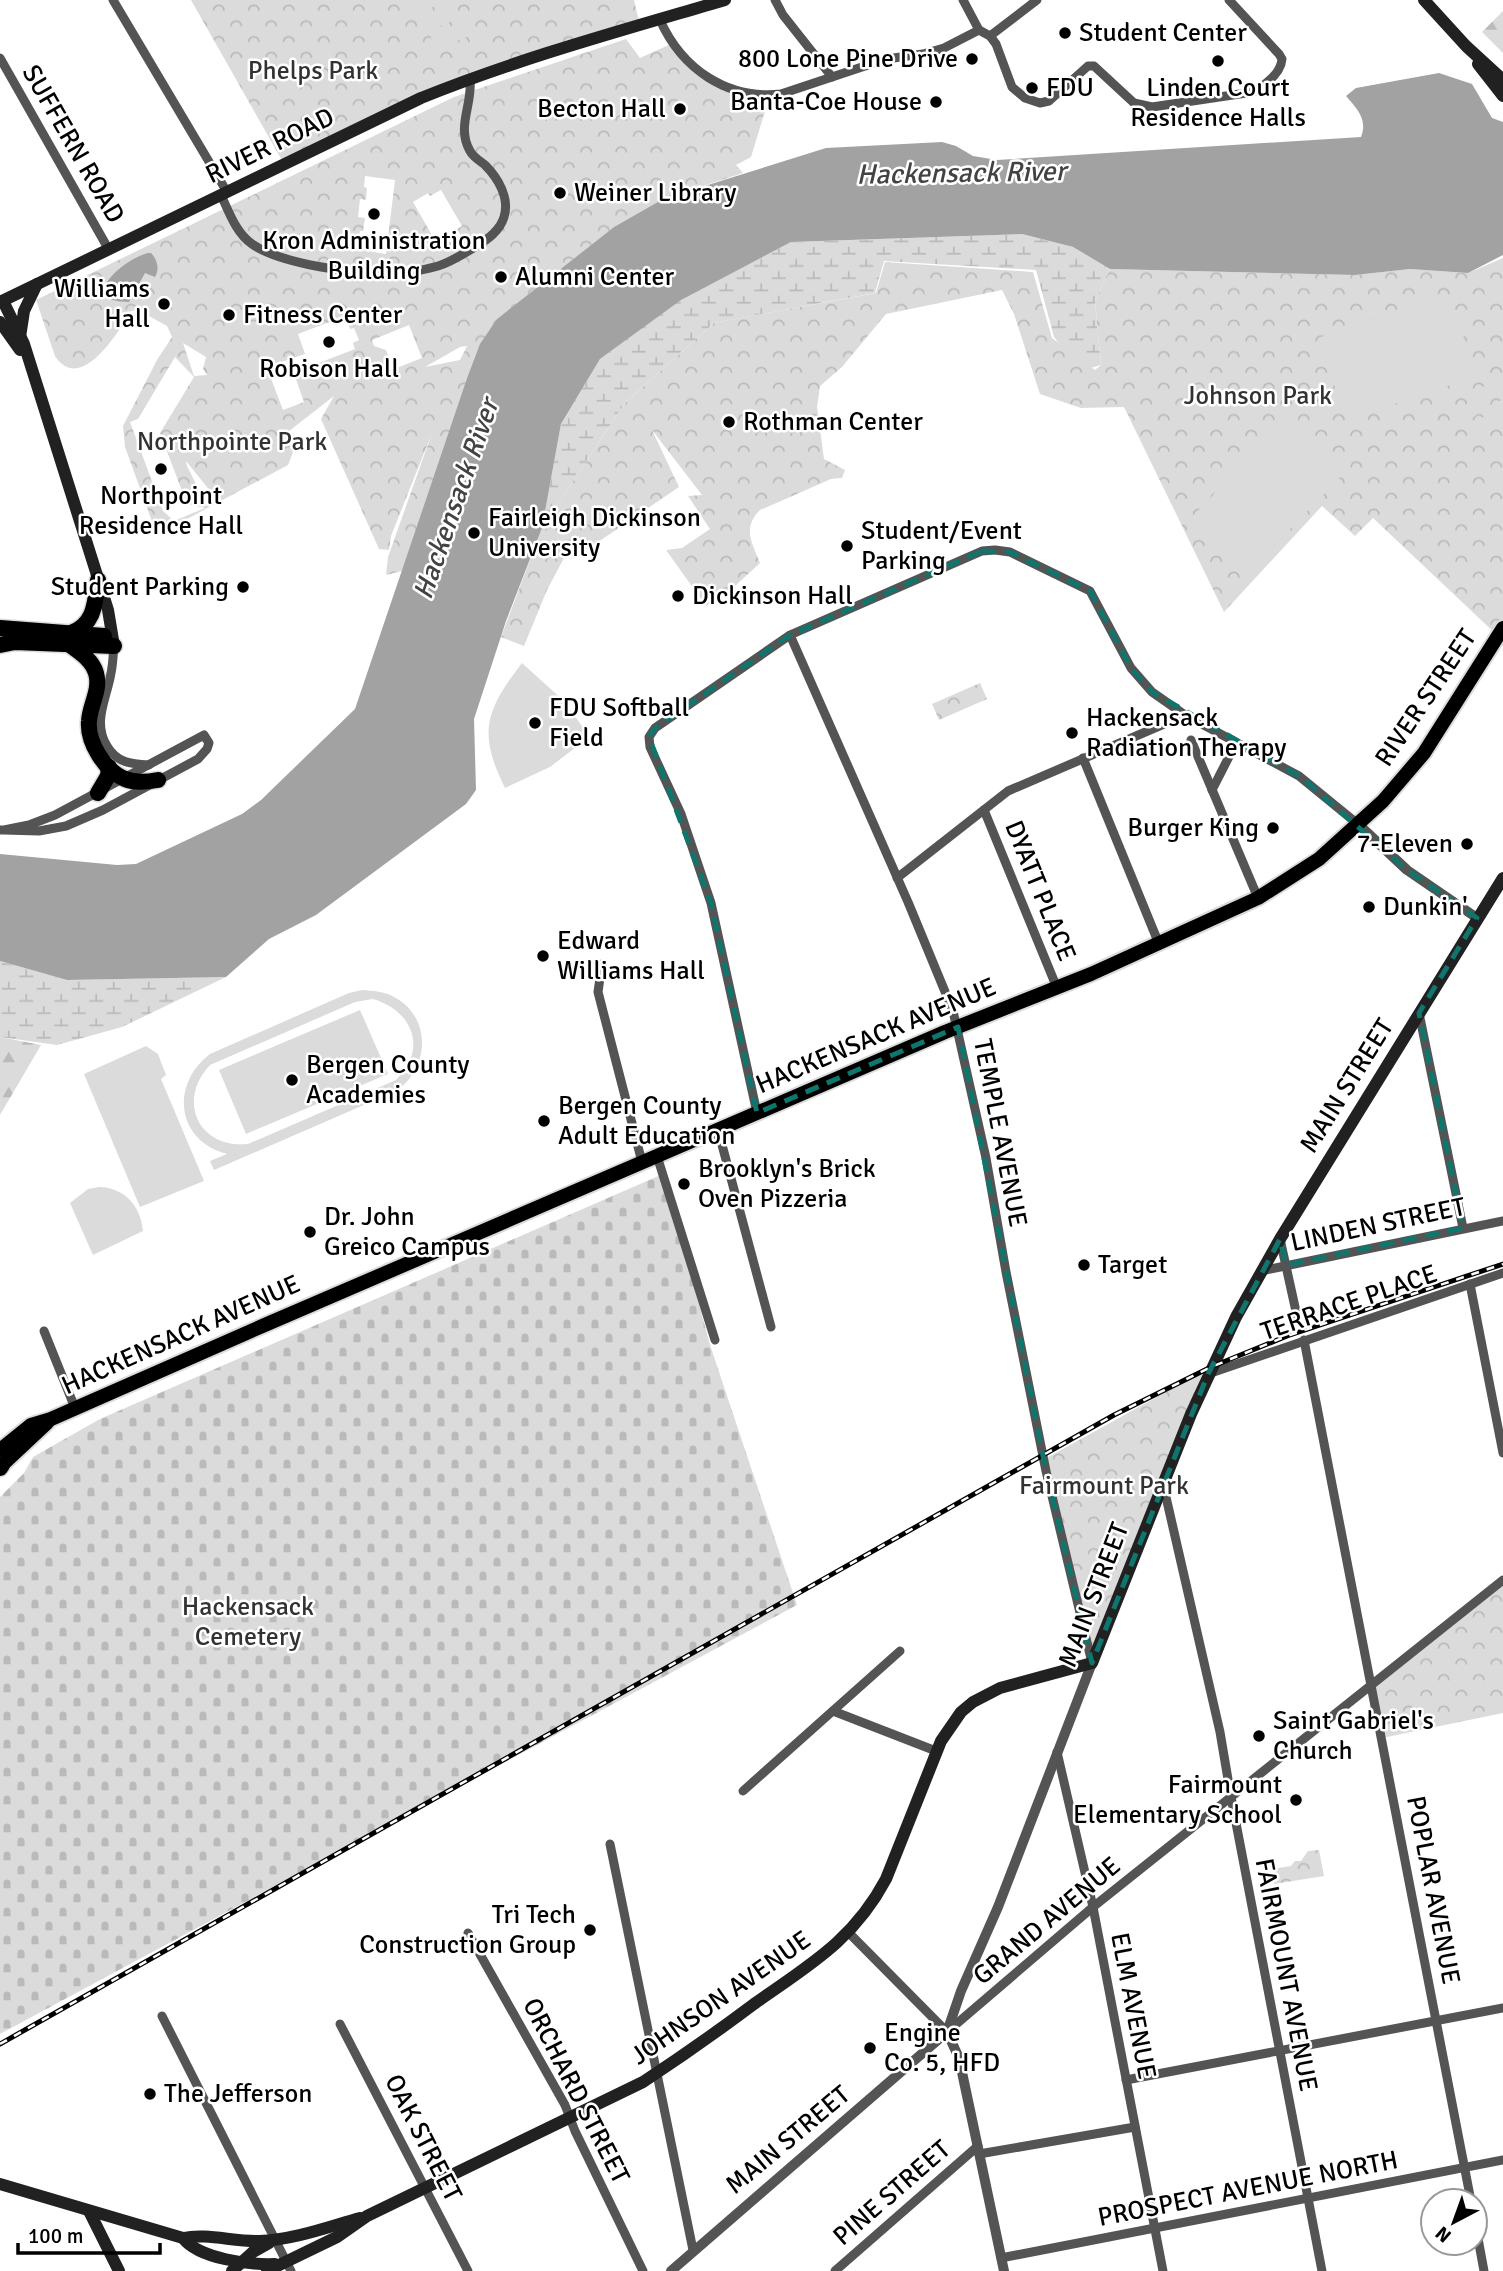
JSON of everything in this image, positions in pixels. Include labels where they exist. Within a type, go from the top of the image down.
[{"type":"highway","points":[[70,639],[88,623],[95,607],[98,580]]},
{"type":"highway","points":[[0,628],[70,639],[95,669],[97,691],[88,726],[100,757],[108,767],[125,779],[140,782],[154,773]]},
{"type":"highway","points":[[0,645],[70,639],[114,641]]},
{"type":"highway","points":[[99,793],[108,776],[108,767]]},
{"type":"main road","name":"RIVER ROAD","points":[[114,641],[108,610],[29,361],[2,301],[398,109],[470,79],[722,0]]},
{"type":"main road","points":[[1424,0],[1466,46],[1503,80]]},
{"type":"main road","points":[[1466,46],[1503,96]]},
{"type":"main road","points":[[20,337],[24,311],[37,284]]},
{"type":"main road","name":"RIVER ROAD","points":[[0,322],[29,361]]},
{"type":"main road","name":"RIVER STREET","points":[[1359,825],[1424,753],[1503,628]]},
{"type":"main road","name":"HACKENSACK AVENUE","points":[[0,1462],[51,1419],[75,1408],[642,1162],[1160,944],[1258,898],[1319,859],[1359,825]]},
{"type":"main road","name":"MAIN STREET","points":[[1092,1663],[1208,1374],[1261,1270],[1503,878]]},
{"type":"main road","name":"JOHNSON AVENUE","points":[[267,2271],[288,2266],[368,2217],[657,2073],[817,1960],[849,1933],[864,1915],[886,1879],[936,1751],[961,1712],[987,1693],[1092,1663]]},
{"type":"main road","points":[[0,2185],[183,2238],[194,2236],[244,2241],[275,2240],[368,2217]]},
{"type":"main road","points":[[89,2211],[119,2271]]},
{"type":"main road","points":[[183,2238],[189,2246],[236,2267],[265,2264],[288,2266]]},
{"type":"main road","points":[[236,2267],[253,2252],[275,2240]]},
{"type":"street","points":[[113,0],[224,194],[241,235],[259,249],[306,264],[394,274],[449,262],[488,239],[501,225],[507,202],[488,168],[470,153],[464,136],[471,99],[470,79]]},
{"type":"street","points":[[775,0],[783,15],[832,77]]},
{"type":"street","points":[[963,0],[979,30],[990,36],[996,44],[1012,87],[1025,97],[1040,103],[1049,101],[1087,66],[1094,66],[1134,103],[1152,107],[1238,95],[1262,87],[1278,72],[1282,59],[1229,0]]},
{"type":"street","points":[[990,36],[1037,0]]},
{"type":"street","points":[[660,20],[675,46],[707,79],[719,86],[764,96],[781,94],[886,59],[944,48],[979,30]]},
{"type":"street","name":"SUFFERN ROAD","points":[[0,58],[109,250]]},
{"type":"street","points":[[757,1113],[711,903],[685,825],[650,747],[649,737],[654,728],[790,635],[982,551],[1010,552],[1090,591],[1139,679],[1152,692],[1185,715],[1301,777],[1409,871],[1477,918]]},
{"type":"street","name":"TEMPLE AVENUE","points":[[790,635],[954,1011],[983,1146],[1045,1471],[1092,1663]]},
{"type":"street","points":[[2,830],[39,831],[66,826],[103,810],[154,773],[204,735],[209,743],[207,749],[198,759],[154,773],[113,756],[100,734],[99,724],[112,671],[114,641]]},
{"type":"street","points":[[897,878],[1008,791],[1185,715]]},
{"type":"street","points":[[1191,740],[1258,898]]},
{"type":"street","points":[[1212,790],[1236,743]]},
{"type":"street","points":[[1083,758],[1160,944]]},
{"type":"street","points":[[2,830],[29,825],[55,815],[125,779]]},
{"type":"street","name":"DYATT PLACE","points":[[984,810],[1057,988]]},
{"type":"street","points":[[602,964],[598,992],[642,1162]]},
{"type":"street","points":[[1419,1013],[1463,1228]]},
{"type":"street","points":[[718,1130],[771,1327]]},
{"type":"street","points":[[657,1156],[715,1339]]},
{"type":"street","name":"LINDEN STREET","points":[[1261,1270],[1503,1221]]},
{"type":"street","points":[[1280,1239],[1297,1316]]},
{"type":"street","name":"TERRACE PLACE","points":[[1208,1374],[1503,1273]]},
{"type":"street","points":[[1470,1283],[1503,1453]]},
{"type":"street","points":[[44,1331],[75,1408]]},
{"type":"street","name":"POPLAR AVENUE","points":[[1304,1340],[1468,2187]]},
{"type":"street","name":"FAIRMOUNT AVENUE","points":[[1163,1482],[1220,1732],[1230,1797],[1322,2271]]},
{"type":"street","name":"GRAND AVENUE","points":[[947,2032],[1093,1907],[1503,1580]]},
{"type":"street","points":[[743,1791],[900,1651]]},
{"type":"street","name":"MAIN STREET","points":[[671,2271],[947,2032],[961,1991],[999,1907],[1092,1663]]},
{"type":"street","points":[[833,1711],[936,1751]]},
{"type":"street","name":"ELM AVENUE","points":[[1057,1750],[1093,1907],[1163,2271]]},
{"type":"street","points":[[610,1844],[693,2250]]},
{"type":"street","name":"ORCHARD STREET","points":[[468,1933],[565,2105],[643,2271]]},
{"type":"street","points":[[849,1933],[947,2032],[959,2058],[1004,2271]]},
{"type":"street","points":[[1126,2080],[1503,2008]]},
{"type":"street","points":[[162,2016],[288,2266]]},
{"type":"street","name":"OAK STREET","points":[[340,2024],[468,2271]]},
{"type":"street","name":"PINE STREET","points":[[835,2271],[845,2267],[978,2150],[1135,2127]]},
{"type":"street","name":"PROSPECT AVENUE NORTH","points":[[1001,2258],[1156,2230],[1503,2160]]},
{"type":"highlighted area","points":[[982,551],[1010,552],[1090,591],[1131,668],[1152,692],[1301,777],[1407,870],[1477,918],[1419,1013],[1463,1228],[1286,1265],[1280,1239],[1208,1374],[1092,1663],[1046,1471],[958,1027],[757,1113],[711,903],[649,737],[655,728],[790,635]]},
{"type":"green space","name":"Phelps Park","points":[[191,0],[634,0],[640,25],[470,79],[284,164]]},
{"type":"green space","points":[[416,0],[450,0],[420,12]]},
{"type":"green space","points":[[454,4],[460,18],[428,31],[422,16]]},
{"type":"green space","points":[[1503,11],[1503,53],[1482,32]]},
{"type":"green space","points":[[462,22],[467,37],[436,49],[430,35]]},
{"type":"green space","name":"Northpointe Park","points":[[626,39],[640,58],[673,43],[707,78],[770,95],[751,157],[736,165],[743,173],[663,199],[614,227],[497,319],[466,381],[402,571],[386,575],[388,557],[432,433],[391,536],[389,550],[379,549],[321,419],[334,396],[284,435],[293,452],[288,465],[157,535],[125,447],[123,426],[172,337],[167,326],[138,310],[131,311],[98,356],[76,368],[65,366],[55,356],[36,300],[454,97]],"holes":[[[365,176],[395,180],[386,254],[361,250],[363,241],[359,240],[360,231],[363,231],[365,218],[358,217],[360,199],[366,200],[367,188],[364,187]],[[441,190],[462,226],[457,229],[461,236],[446,244],[443,241],[437,244],[413,202],[428,193],[430,196]],[[345,316],[350,329],[354,328],[359,340],[353,343],[355,349],[311,366],[308,362],[292,368],[304,402],[283,410],[270,376],[275,373],[273,365],[305,354],[298,334]],[[409,325],[422,358],[394,369],[386,350],[374,346],[372,340]],[[183,343],[206,357],[203,369],[207,375],[194,376]],[[467,346],[460,360],[425,367],[460,347]],[[175,357],[194,377],[160,433],[187,504],[205,508],[174,521],[163,511],[130,422],[138,419]],[[186,461],[211,492],[207,506],[187,466]]]},
{"type":"green space","points":[[1022,234],[1073,247],[1110,269],[1095,301],[1101,365],[1087,369],[1069,356],[1054,337],[1036,270],[884,261],[875,293],[714,323],[625,403],[542,528],[561,424],[600,359],[680,300],[791,242]]},
{"type":"green space","name":"Johnson Park","points":[[1503,258],[1503,627],[1498,636],[1373,518],[1355,536],[1322,506],[1224,612],[1124,407],[1081,408],[1040,394],[1014,314],[1002,290],[886,314],[842,367],[820,386],[817,407],[824,459],[845,470],[842,478],[831,479],[760,510],[751,523],[750,536],[760,563],[735,586],[706,606],[666,550],[682,548],[710,529],[688,496],[702,495],[652,430],[679,487],[576,557],[572,543],[547,590],[524,646],[501,637],[542,528],[625,403],[714,323],[876,293],[885,262],[1033,272],[1052,338],[1095,370],[1101,365],[1095,301],[1110,269],[1355,275],[1410,269],[1468,273]]},
{"type":"green space","points":[[1449,294],[1477,376],[1346,420],[1318,338]]},
{"type":"green space","points":[[1487,383],[1498,394],[1474,417],[1464,407]]},
{"type":"green space","points":[[1503,398],[1503,418],[1489,432],[1479,421]]},
{"type":"green space","points":[[1287,418],[1345,472],[1244,577],[1187,522]]},
{"type":"green space","name":"FDU Softball Field","points":[[522,663],[565,702],[586,732],[584,741],[550,767],[505,788],[491,751],[490,722],[500,694]]},
{"type":"green space","points":[[980,683],[987,699],[939,720],[932,704]]},
{"type":"green space","points":[[0,961],[67,980],[226,977],[122,1027],[57,1045],[0,1037]]},
{"type":"green space","points":[[362,990],[386,994],[406,1006],[415,1017],[422,1043],[415,1069],[407,1081],[396,1091],[214,1170],[210,1161],[227,1154],[210,1147],[197,1137],[184,1110],[184,1095],[197,1066],[210,1054],[349,993]],"holes":[[[373,999],[398,1012],[412,1032],[412,1056],[396,1080],[248,1144],[231,1144],[205,1131],[194,1107],[195,1093],[200,1079],[210,1065],[355,1002]]]},
{"type":"green space","points":[[360,1010],[388,1074],[246,1134],[219,1070]]},
{"type":"green space","points":[[0,1037],[41,1045],[0,1115]]},
{"type":"green space","points":[[146,1046],[158,1054],[166,1075],[161,1079],[204,1181],[140,1207],[84,1074]]},
{"type":"green space","name":"Hackensack Cemetery","points":[[663,1174],[711,1348],[797,1605],[0,2034],[0,1497],[24,1473],[33,1457],[100,1419]]},
{"type":"green space","points":[[99,1187],[116,1191],[130,1200],[139,1213],[143,1231],[93,1255],[70,1203],[88,1189]]},
{"type":"green space","name":"Fairmount Park","points":[[1211,1367],[1092,1663],[1043,1460]]},
{"type":"green space","points":[[1503,1580],[1503,1713],[1382,1738],[1372,1684]]},
{"type":"green space","points":[[1319,1850],[1324,1876],[1274,1884],[1272,1869],[1291,1866],[1295,1861],[1301,1861],[1308,1851]]},
{"type":"water","name":"Hackensack River","points":[[1439,73],[1472,84],[1492,118],[1503,122],[1503,255],[1468,273],[1410,269],[1355,275],[1110,269],[1073,247],[1022,234],[791,242],[681,300],[600,359],[561,424],[542,528],[506,621],[474,719],[476,790],[466,804],[316,915],[269,939],[226,977],[67,980],[0,961],[0,854],[117,865],[136,864],[242,814],[261,800],[355,709],[480,344],[497,319],[614,227],[663,199],[826,148],[942,142],[956,146],[973,156],[997,160],[1361,137],[1362,120],[1346,96],[1356,88]]},
{"type":"water","points":[[151,253],[158,267],[155,277],[145,273],[129,302],[113,300],[106,295],[108,280],[116,272],[137,257]]},
{"type":"railway","points":[[0,2044],[1114,1415],[1211,1367],[1287,1336],[1503,1264]]},
{"type":"place","name":"Student Center","points":[[1065,33]]},
{"type":"place","name":"800 Lone Pine Drive","points":[[972,59]]},
{"type":"place","name":"Linden Court Residence Halls","points":[[1218,61]]},
{"type":"place","name":"FDU","points":[[1032,88]]},
{"type":"place","name":"Banta-Coe House","points":[[936,102]]},
{"type":"place","name":"Becton Hall","points":[[680,109]]},
{"type":"place","name":"Weiner Library","points":[[560,193]]},
{"type":"place","name":"Kron Administration Building","points":[[374,214]]},
{"type":"place","name":"Alumni Center","points":[[501,277]]},
{"type":"place","name":"Williams Hall","points":[[164,304]]},
{"type":"place","name":"Fitness Center","points":[[229,315]]},
{"type":"place","name":"Robison Hall","points":[[329,342]]},
{"type":"place","name":"Rothman Center","points":[[729,422]]},
{"type":"place","name":"Northpoint Residence Hall","points":[[161,469]]},
{"type":"place","name":"Fairleigh Dickinson University","points":[[474,533]]},
{"type":"place","name":"Student/Event Parking","points":[[847,546]]},
{"type":"place","name":"Student Parking","points":[[243,587]]},
{"type":"place","name":"Dickinson Hall","points":[[678,596]]},
{"type":"place","name":"FDU Softball Field","points":[[535,723]]},
{"type":"place","name":"Hackensack Radiation Therapy","points":[[1072,733]]},
{"type":"place","name":"Burger King","points":[[1273,828]]},
{"type":"place","name":"7-Eleven","points":[[1467,844]]},
{"type":"place","name":"Dunkin'","points":[[1369,907]]},
{"type":"place","name":"Edward Williams Hall","points":[[543,956]]},
{"type":"place","name":"Bergen County Academies","points":[[292,1080]]},
{"type":"place","name":"Bergen County Adult Education","points":[[544,1121]]},
{"type":"place","name":"Brooklyn's Brick Oven Pizzeria","points":[[684,1184]]},
{"type":"place","name":"Dr. John Greico Campus","points":[[310,1232]]},
{"type":"place","name":"Target","points":[[1084,1265]]},
{"type":"place","name":"Saint Gabriel's Church","points":[[1259,1736]]},
{"type":"place","name":"Fairmount Elementary School","points":[[1296,1800]]},
{"type":"place","name":"Tri Tech Construction Group","points":[[590,1930]]},
{"type":"place","name":"Engine Co. 5, HFD","points":[[870,2048]]},
{"type":"place","name":"The Jefferson","points":[[150,2094]]}]
